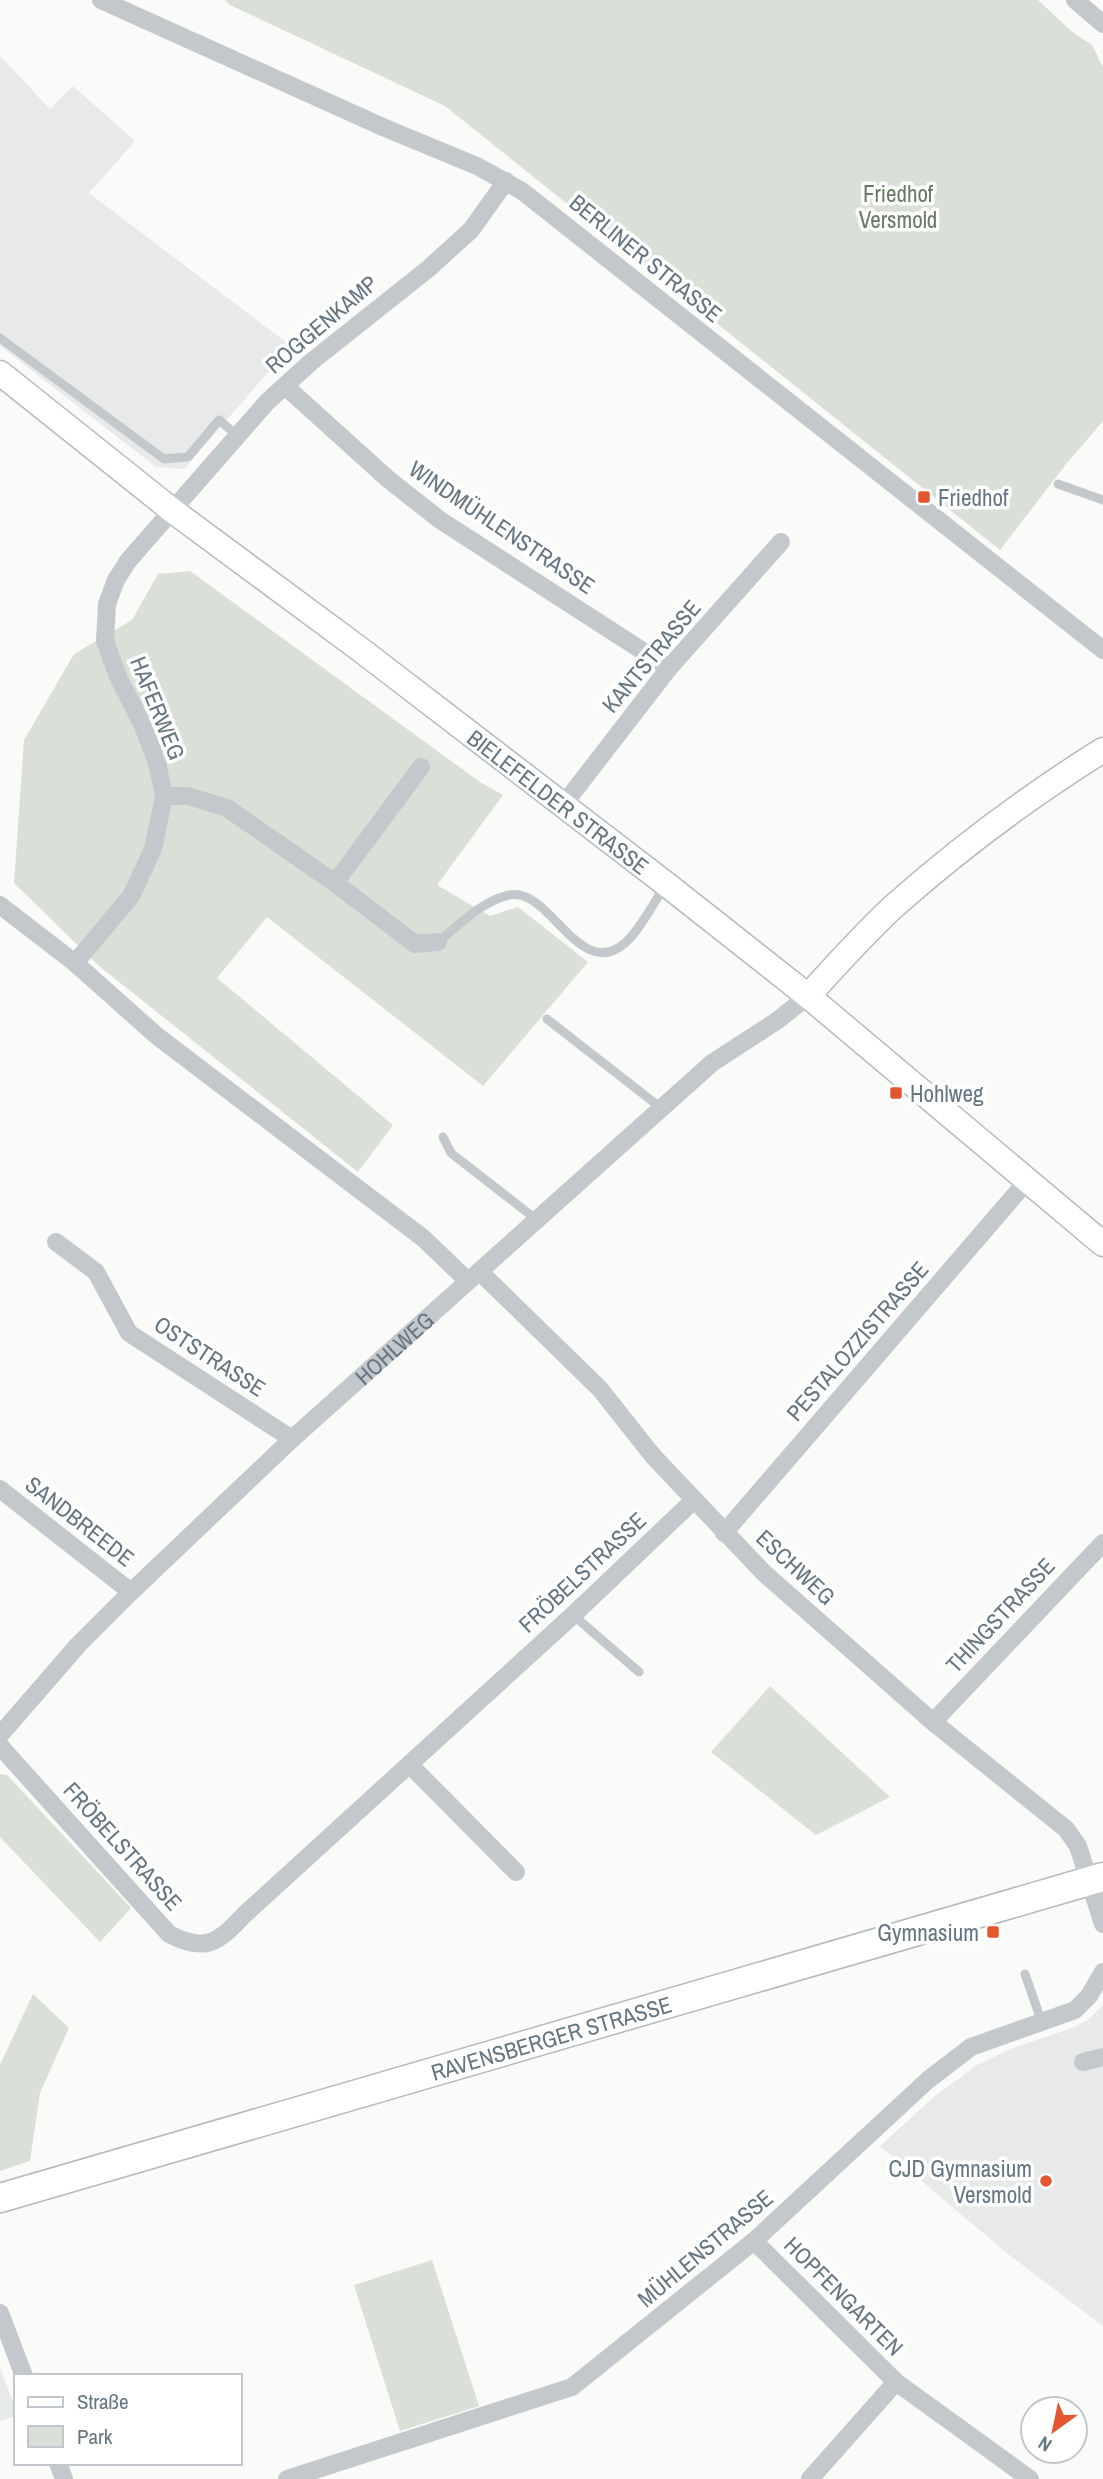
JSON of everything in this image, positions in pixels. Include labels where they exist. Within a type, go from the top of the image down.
[{"type":"main road","name":"BIELEFELDER STRASSE","points":[[0,373],[173,511],[565,804],[808,996],[1103,1244]]},
{"type":"main road","name":"HOHLWEG","points":[[808,996],[892,908],[1056,779],[1103,750]]},
{"type":"main road","name":"RAVENSBERGER STRASSE","points":[[0,2198],[1096,1879]]},
{"type":"street","name":"BERLINER STRASSE","points":[[101,0],[385,128],[477,166],[522,191],[1103,650]]},
{"type":"street","points":[[1075,0],[1101,17]]},
{"type":"street","name":"ROGGENKAMP","points":[[173,511],[285,386],[311,362],[428,269],[471,230],[506,181]]},
{"type":"street","name":"WINDMÜHLENSTRASSE","points":[[285,386],[388,479],[440,520],[669,668]]},
{"type":"street","name":"HAFERWEG","points":[[75,963],[131,896],[153,849],[164,796],[157,763],[143,726],[119,679],[105,641],[107,604],[116,580],[128,561],[173,511]]},
{"type":"street","name":"KANTSTRASSE","points":[[565,804],[669,668],[781,542]]},
{"type":"street","points":[[335,883],[421,767]]},
{"type":"street","points":[[164,796],[188,796],[228,808],[335,883],[415,944],[438,942]]},
{"type":"street","name":"ESCHWEG","points":[[0,905],[75,963],[157,1037],[474,1277],[600,1389],[653,1456],[764,1573],[933,1721],[1066,1829],[1096,1879]]},
{"type":"street","name":"HOHLWEG","points":[[0,1735],[78,1646],[131,1592],[292,1439],[712,1063],[778,1020],[808,996]]},
{"type":"street","name":"PESTALOZZISTRASSE","points":[[724,1533],[1027,1181]]},
{"type":"street","name":"OSTSTRASSE","points":[[56,1242],[96,1272],[129,1333],[292,1439]]},
{"type":"street","name":"SANDBREEDE","points":[[0,1489],[131,1592]]},
{"type":"street","name":"FRÖBELSTRASSE","points":[[0,1746],[169,1934],[184,1943],[202,1945],[227,1934],[244,1915],[573,1615],[694,1500]]},
{"type":"street","name":"THINGSTRASSE","points":[[933,1721],[1103,1542]]},
{"type":"street","points":[[410,1765],[516,1872]]},
{"type":"street","points":[[1096,1879],[1103,1924]]},
{"type":"street","name":"MÜHLENSTRASSE","points":[[287,2479],[572,2388],[754,2241],[928,2080],[971,2047],[1075,2010],[1102,1977]]},
{"type":"street","points":[[1083,2062],[1103,2057]]},
{"type":"street","name":"HOPFENGARTEN","points":[[754,2241],[897,2382],[810,2479]]},
{"type":"street","points":[[0,2313],[23,2374]]},
{"type":"street","points":[[897,2382],[1030,2479]]},
{"type":"lane","points":[[0,338],[164,459],[188,457],[219,420],[238,436]]},
{"type":"lane","points":[[1058,484],[1103,500]]},
{"type":"lane","points":[[438,942],[492,901],[512,894],[529,898],[586,948],[600,954],[612,952],[627,941],[666,884]]},
{"type":"lane","points":[[547,1019],[661,1108]]},
{"type":"lane","points":[[443,1137],[451,1153],[537,1220]]},
{"type":"lane","points":[[573,1615],[639,1672]]},
{"type":"lane","points":[[1025,1974],[1042,2023]]},
{"type":"shaded area","points":[[0,56],[50,109],[73,86],[135,141],[89,193],[291,346],[184,469],[156,467],[0,346]]},
{"type":"shaded area","points":[[1103,2005],[1103,2326],[1008,2254],[880,2146],[935,2096],[977,2065],[1013,2048],[1072,2028],[1089,2019]]},
{"type":"shaded area","points":[[0,2368],[14,2404],[14,2417],[0,2421]]},
{"type":"green space","name":"Friedhof Versmold","points":[[225,0],[1038,0],[1071,31],[1092,45],[1103,67],[1103,421],[1000,550],[445,106],[230,5]]},
{"type":"green space","points":[[190,571],[480,782],[503,795],[437,885],[490,916],[518,907],[588,962],[483,1086],[267,917],[217,978],[393,1125],[358,1172],[99,966],[14,883],[24,740],[74,654],[132,620],[158,574]]},
{"type":"green space","points":[[770,1686],[890,1797],[816,1835],[711,1752]]},
{"type":"green space","points":[[0,1774],[7,1775],[131,1908],[100,1942],[0,1837]]},
{"type":"green space","points":[[33,1994],[69,2028],[40,2093],[30,2161],[0,2171],[0,2065]]},
{"type":"green space","points":[[432,2260],[479,2406],[400,2431],[354,2285]]},
{"type":"place","name":"Friedhof","points":[[924,497]]},
{"type":"place","name":"Hohlweg","points":[[896,1093]]},
{"type":"place","name":"Gymnasium","points":[[993,1932]]},
{"type":"place","name":"CJD Gymnasium Versmold","points":[[1046,2181]]}]
